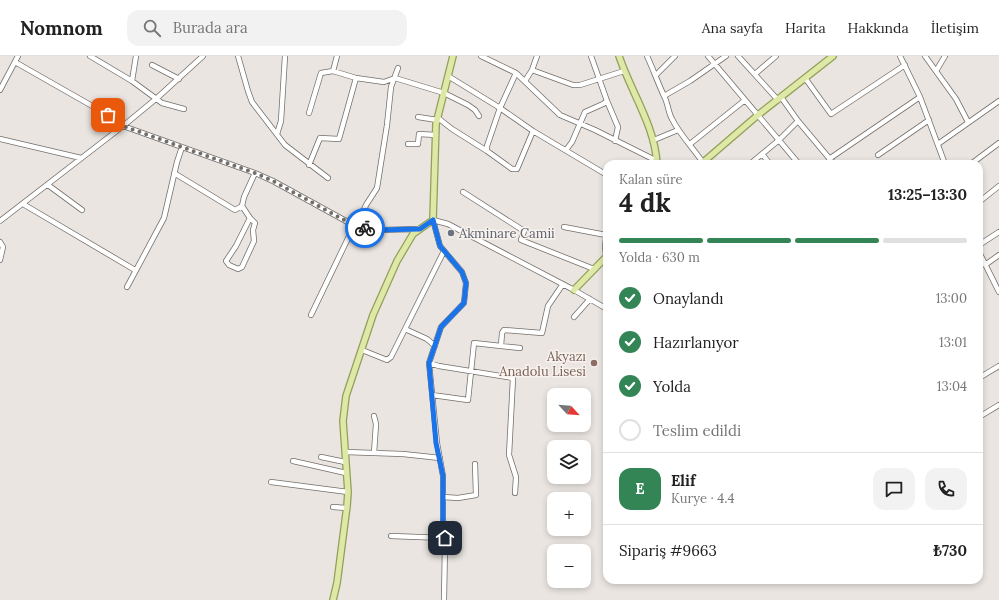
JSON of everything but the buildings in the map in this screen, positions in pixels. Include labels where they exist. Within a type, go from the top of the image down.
[{"type":"main road","points":[[333,600],[337,583],[347,508],[348,492],[343,421],[346,396],[373,315],[397,261],[413,234],[433,220],[437,119],[453,56]]},
{"type":"main road","points":[[619,56],[654,140],[657,160]]},
{"type":"main road","points":[[706,160],[758,115],[834,56]]},
{"type":"main road","points":[[574,290],[603,261]]},
{"type":"street","points":[[0,90],[18,56]]},
{"type":"street","points":[[90,56],[132,81],[162,103],[184,109]]},
{"type":"street","points":[[132,81],[136,56]]},
{"type":"street","points":[[0,221],[123,126],[157,98],[203,56]]},
{"type":"street","points":[[238,56],[252,102],[285,146],[328,178]]},
{"type":"street","points":[[277,134],[281,121],[285,56]]},
{"type":"street","points":[[333,71],[337,56]]},
{"type":"street","points":[[481,56],[516,73],[560,115],[653,160]]},
{"type":"street","points":[[525,81],[532,70],[537,56]]},
{"type":"street","points":[[591,56],[618,127],[615,141]]},
{"type":"street","points":[[647,56],[656,75],[671,117],[678,130],[701,160]]},
{"type":"street","points":[[656,75],[675,56]]},
{"type":"street","points":[[708,56],[796,160]]},
{"type":"street","points":[[664,96],[726,56]]},
{"type":"street","points":[[738,56],[779,98],[829,159],[920,97]]},
{"type":"street","points":[[755,74],[776,56]]},
{"type":"street","points":[[900,56],[920,97],[938,144],[942,160]]},
{"type":"street","points":[[925,56],[956,99],[968,122]]},
{"type":"street","points":[[936,71],[945,56]]},
{"type":"street","points":[[15,62],[108,115],[123,126],[255,173],[273,181],[357,226],[377,230],[420,229]]},
{"type":"street","points":[[152,65],[179,78]]},
{"type":"street","points":[[805,78],[831,114],[905,65]]},
{"type":"street","points":[[311,316],[352,230],[357,226],[366,205],[377,188],[387,125],[391,87],[398,68]]},
{"type":"street","points":[[532,70],[573,85],[580,85],[624,71]]},
{"type":"street","points":[[309,113],[321,73],[333,71],[356,78],[384,82],[395,78],[444,93],[468,105],[475,110],[479,116]]},
{"type":"street","points":[[487,150],[500,108],[516,73]]},
{"type":"street","points":[[448,76],[500,108],[533,131],[603,173]]},
{"type":"street","points":[[309,164],[320,138],[339,139],[356,78]]},
{"type":"street","points":[[690,144],[745,100]]},
{"type":"street","points":[[566,150],[572,142],[585,112],[604,104],[607,101]]},
{"type":"street","points":[[938,144],[999,101]]},
{"type":"street","points":[[418,117],[437,119],[487,150],[512,169],[517,169],[533,131]]},
{"type":"street","points":[[878,155],[929,120]]},
{"type":"street","points":[[755,160],[779,140],[798,121]]},
{"type":"street","points":[[654,140],[678,130]]},
{"type":"street","points":[[408,144],[418,144],[419,134],[436,135]]},
{"type":"street","points":[[0,139],[81,158]]},
{"type":"street","points":[[976,160],[999,142]]},
{"type":"street","points":[[126,287],[164,218],[174,173],[182,147]]},
{"type":"street","points":[[762,154],[767,160]]},
{"type":"street","points":[[174,173],[235,210],[242,206]]},
{"type":"street","points":[[250,218],[236,246],[226,261],[229,265],[238,269],[242,267],[254,241],[253,230],[255,223],[242,206],[244,197],[255,173]]},
{"type":"street","points":[[48,185],[82,210]]},
{"type":"street","points":[[983,199],[999,186]]},
{"type":"street","points":[[463,192],[524,231],[521,240],[594,269]]},
{"type":"street","points":[[23,204],[135,270]]},
{"type":"street","points":[[444,600],[445,538],[443,476],[436,443],[429,363],[441,327],[464,303],[466,283],[462,272],[440,246],[433,220],[448,224],[563,284],[603,307]]},
{"type":"street","points":[[564,228],[603,233]]},
{"type":"street","points":[[983,242],[999,232]]},
{"type":"street","points":[[0,242],[4,247],[0,260]]},
{"type":"street","points":[[362,350],[387,360],[391,357],[444,251]]},
{"type":"street","points":[[985,265],[999,255]]},
{"type":"street","points":[[983,261],[999,292]]},
{"type":"street","points":[[501,346],[502,333],[504,330],[542,333],[548,306],[563,284]]},
{"type":"street","points":[[574,317],[590,300]]},
{"type":"street","points":[[405,329],[427,339],[435,346]]},
{"type":"street","points":[[432,395],[468,400],[474,343],[520,348]]},
{"type":"street","points":[[429,363],[513,378],[509,455],[516,477],[515,493]]},
{"type":"street","points":[[983,376],[999,366]]},
{"type":"street","points":[[983,415],[999,405]]},
{"type":"street","points":[[374,416],[376,424],[374,452]]},
{"type":"street","points":[[345,452],[374,452],[440,458]]},
{"type":"street","points":[[321,457],[345,462]]},
{"type":"street","points":[[293,461],[346,473]]},
{"type":"street","points":[[443,497],[458,498],[476,495],[475,464]]},
{"type":"street","points":[[271,482],[348,492]]},
{"type":"street","points":[[333,507],[347,508]]},
{"type":"street","points":[[391,536],[445,538]]},
{"type":"way so far","points":[[108,115],[123,126],[255,173],[273,181],[355,226],[365,228]]},
{"type":"place","name":"Akminare Camii","points":[[451,233]]},
{"type":"place","name":"Akyazı Anadolu Lisesi","points":[[594,363]]},
{"type":"route","points":[[365,228],[377,230],[420,229],[433,220],[440,246],[462,272],[466,283],[464,303],[441,327],[429,363],[436,443],[443,476],[443,520],[445,538]]}]
